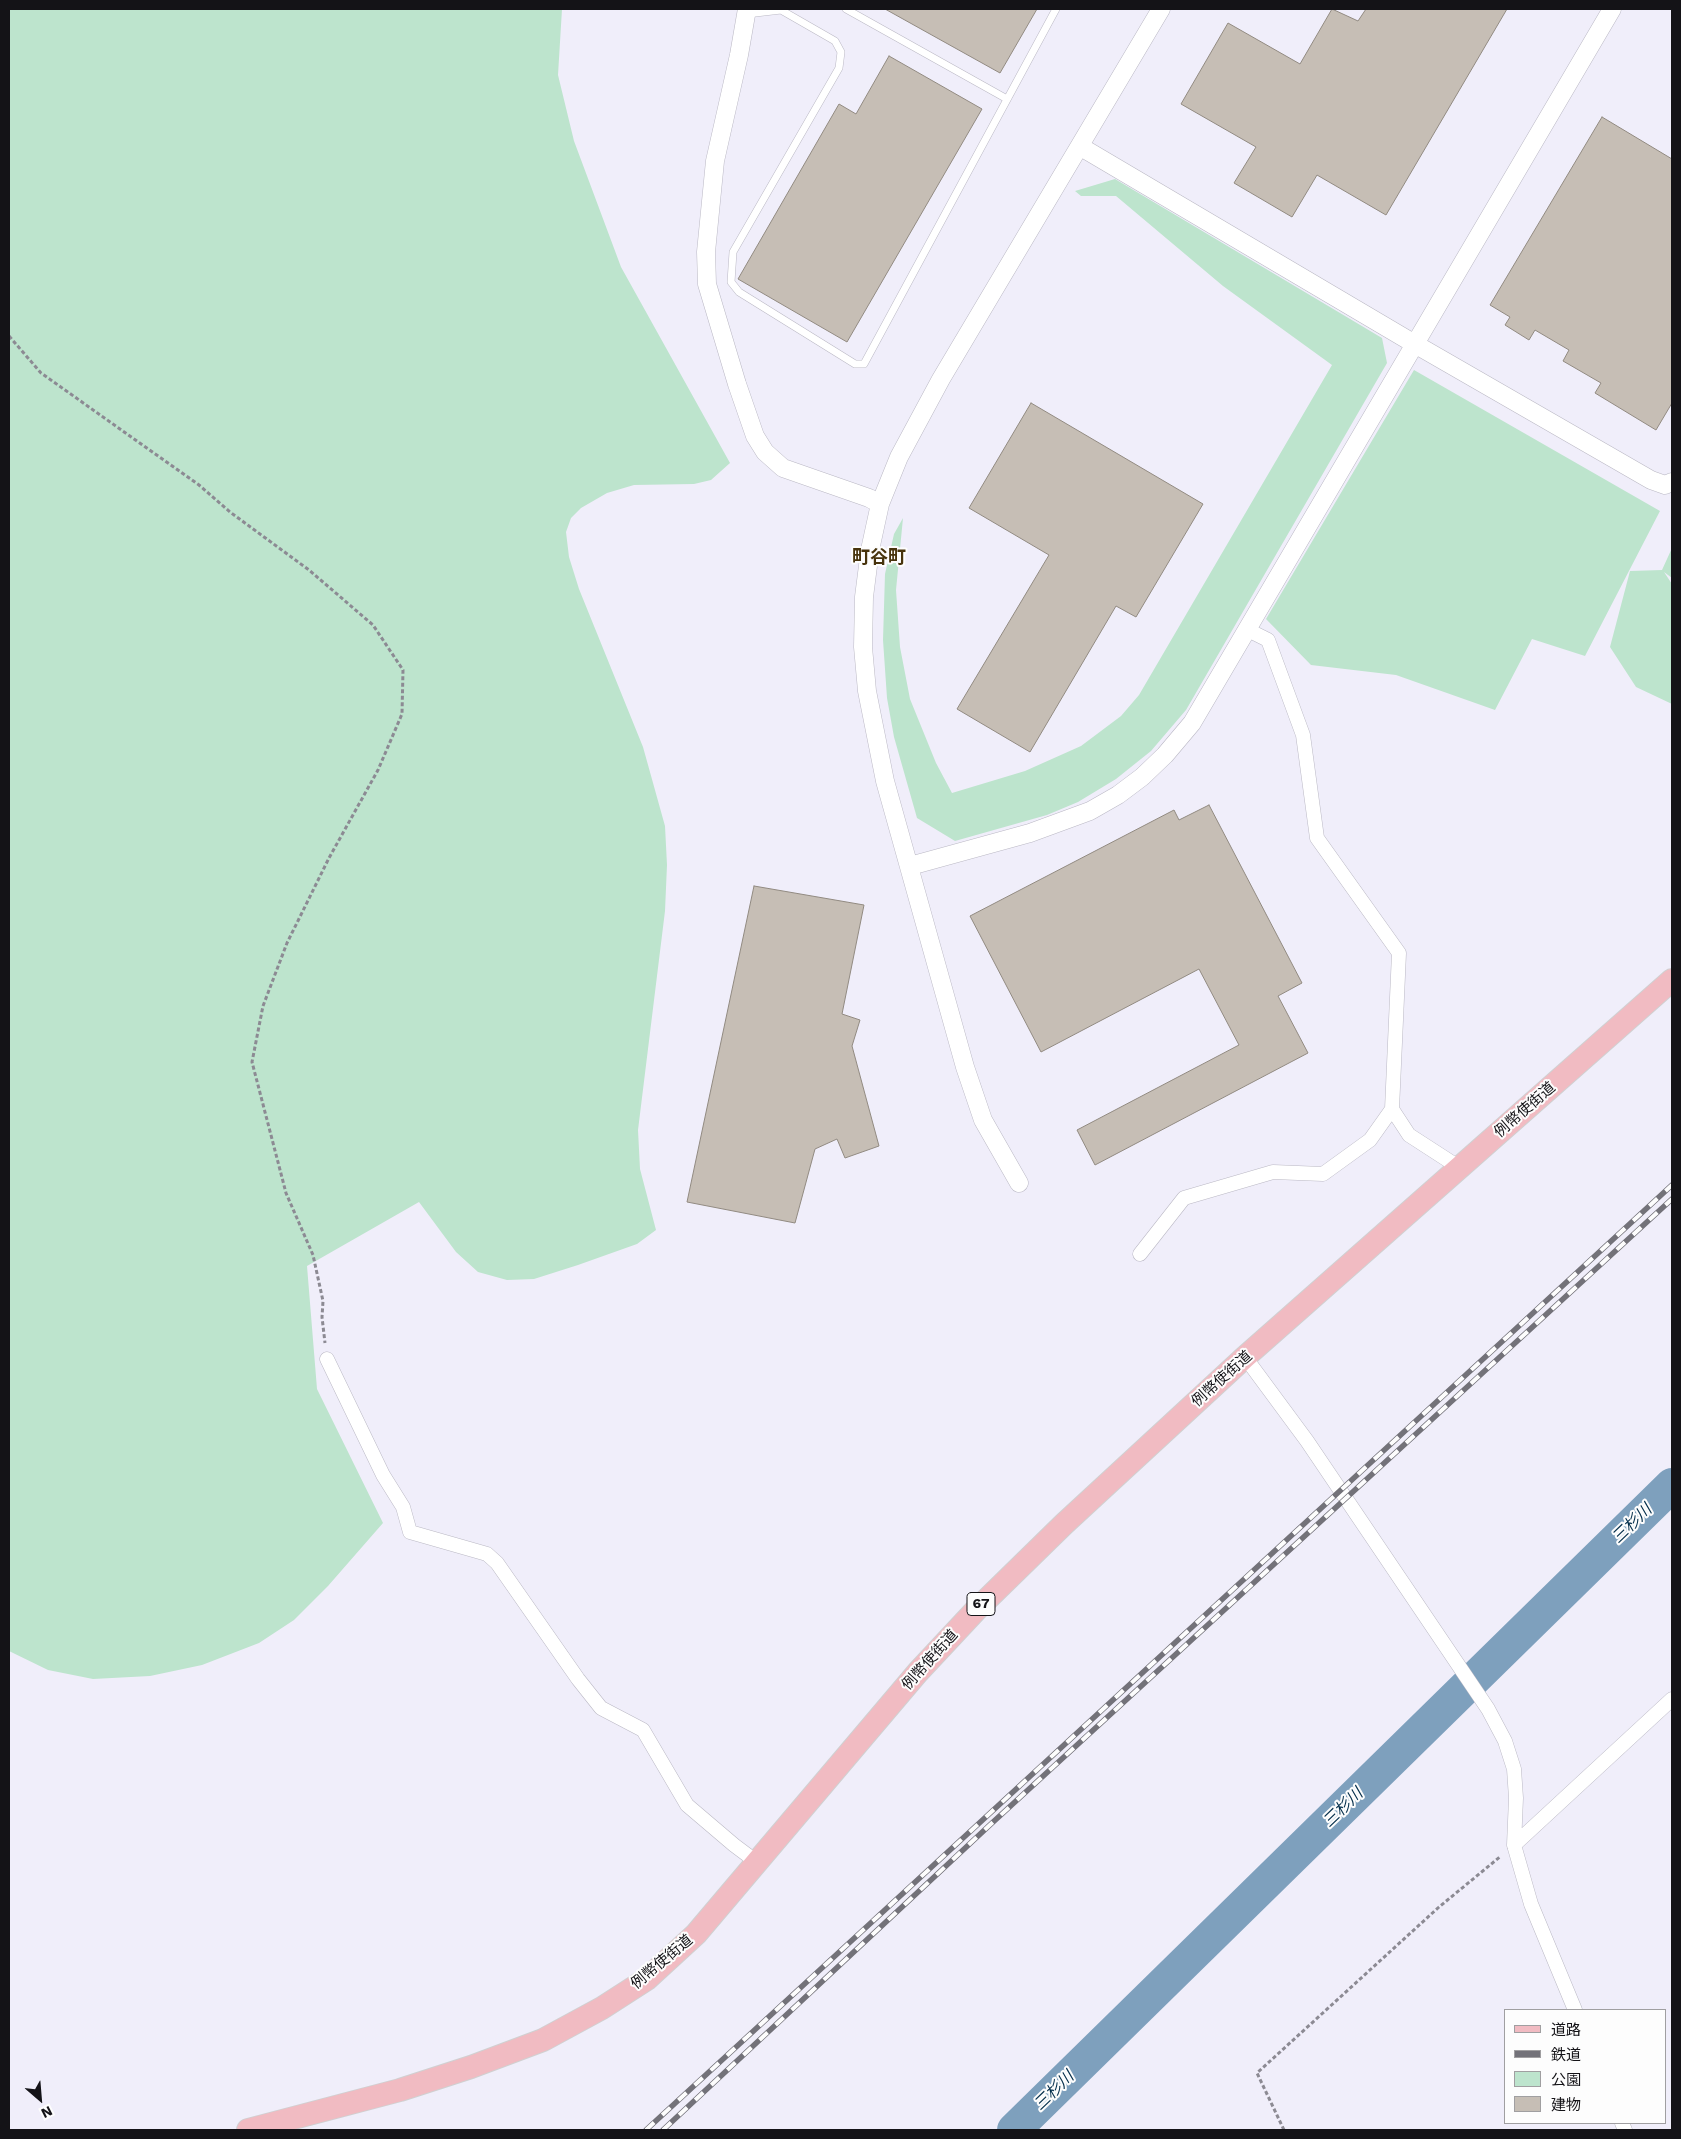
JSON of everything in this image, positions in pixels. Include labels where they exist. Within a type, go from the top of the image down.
[{"type":"main road","name":"例幣使街道","points":[[248,2130],[400,2090],[471,2067],[543,2040],[602,2008],[647,1979],[696,1934],[918,1672],[974,1611],[1064,1524],[1245,1357],[1672,980]]},
{"type":"street","points":[[1018,1183],[983,1120],[965,1067],[886,781],[867,691],[862,647],[864,597],[870,550],[880,504],[900,457],[941,379],[1161,9]]},
{"type":"street","points":[[910,866],[1030,833],[1090,811],[1118,795],[1165,755],[1192,723],[1413,343],[1612,9]]},
{"type":"street","points":[[747,11],[715,161],[706,252],[707,284],[737,384],[755,436],[765,452],[783,468],[880,504]]},
{"type":"street","points":[[1081,146],[1413,343],[1652,480],[1666,485],[1672,482]]},
{"type":"street","points":[[1140,1254],[1184,1198],[1273,1172],[1323,1174],[1370,1140],[1392,1109],[1400,953],[1317,838],[1302,735],[1268,640],[1246,630]]},
{"type":"street","points":[[1392,1109],[1409,1135],[1460,1168]]},
{"type":"street","points":[[1245,1357],[1307,1441],[1456,1661],[1505,1741],[1514,1769],[1516,1798],[1514,1845],[1531,1904],[1575,2009]]},
{"type":"street","points":[[327,1359],[382,1475],[403,1507],[410,1532],[487,1554],[497,1563],[578,1679],[601,1708],[643,1730],[688,1805],[734,1845],[758,1862]]},
{"type":"street","points":[[1514,1845],[1672,1699]]},
{"type":"lane","points":[[846,9],[1007,99]]},
{"type":"lane","points":[[747,11],[781,10],[835,41],[841,52],[839,68],[733,252],[731,282],[739,292],[855,364],[864,364],[938,231],[954,196],[1056,9]]},
{"type":"path","points":[[9,336],[41,373],[200,485],[230,512],[309,570],[373,625],[402,670],[402,714],[378,770],[329,858],[287,943],[263,1006],[252,1062],[286,1193],[313,1255],[323,1301],[322,1317],[327,1359]]},
{"type":"path","points":[[1284,2130],[1258,2073],[1439,1907],[1514,1845]]},
{"type":"green space","points":[[9,9],[562,9],[558,75],[574,141],[621,267],[730,463],[711,480],[694,484],[634,485],[607,493],[581,508],[571,518],[566,532],[569,557],[579,589],[643,747],[665,826],[667,865],[665,911],[638,1130],[640,1169],[656,1230],[637,1244],[578,1265],[534,1279],[507,1280],[478,1272],[456,1252],[419,1202],[307,1266],[317,1389],[383,1523],[328,1586],[294,1620],[259,1643],[202,1665],[150,1676],[93,1679],[48,1670],[9,1651]]},
{"type":"green space","points":[[1115,179],[1382,338],[1387,363],[1186,710],[1151,751],[1116,779],[1078,802],[1047,815],[955,841],[917,818],[894,737],[887,698],[883,640],[885,574],[894,534],[903,518],[896,590],[900,647],[910,699],[936,763],[952,793],[1025,771],[1081,746],[1121,716],[1139,695],[1332,365],[1223,286],[1116,196],[1081,196],[1075,191]]},
{"type":"green space","points":[[1414,370],[1660,511],[1585,656],[1532,639],[1495,710],[1396,675],[1311,665],[1266,619]]},
{"type":"green space","points":[[1672,548],[1672,578],[1664,572],[1672,584],[1672,704],[1636,687],[1610,647],[1630,571],[1662,570]]},
{"type":"building","points":[[885,9],[1037,9],[1000,73]]},
{"type":"building","points":[[1332,9],[1358,21],[1366,9],[1507,9],[1386,215],[1317,175],[1292,217],[1234,183],[1256,147],[1181,104],[1228,23],[1300,64]]},
{"type":"building","points":[[889,56],[982,109],[847,342],[738,279],[839,104],[856,114]]},
{"type":"building","points":[[1602,117],[1672,159],[1672,403],[1656,430],[1595,393],[1601,383],[1563,361],[1569,350],[1535,330],[1529,340],[1505,325],[1510,317],[1490,305]]},
{"type":"building","points":[[1031,403],[1203,504],[1136,617],[1116,606],[1030,752],[957,709],[1049,555],[969,508]]},
{"type":"building","points":[[1209,805],[1302,983],[1278,996],[1308,1053],[1095,1165],[1077,1130],[1239,1045],[1199,969],[1041,1052],[970,916],[1174,810],[1179,820]]},
{"type":"building","points":[[754,886],[864,905],[842,1014],[860,1020],[852,1046],[879,1146],[845,1158],[837,1139],[815,1149],[795,1223],[687,1202]]},
{"type":"waterway","name":"三杉川","points":[[1014,2130],[1672,1485]]},
{"type":"railway","points":[[646,2130],[1672,1185]]},
{"type":"railway","points":[[663,2130],[992,1823],[1672,1199]]},
{"type":"district","name":"町谷町","points":[[879,558]]}]
